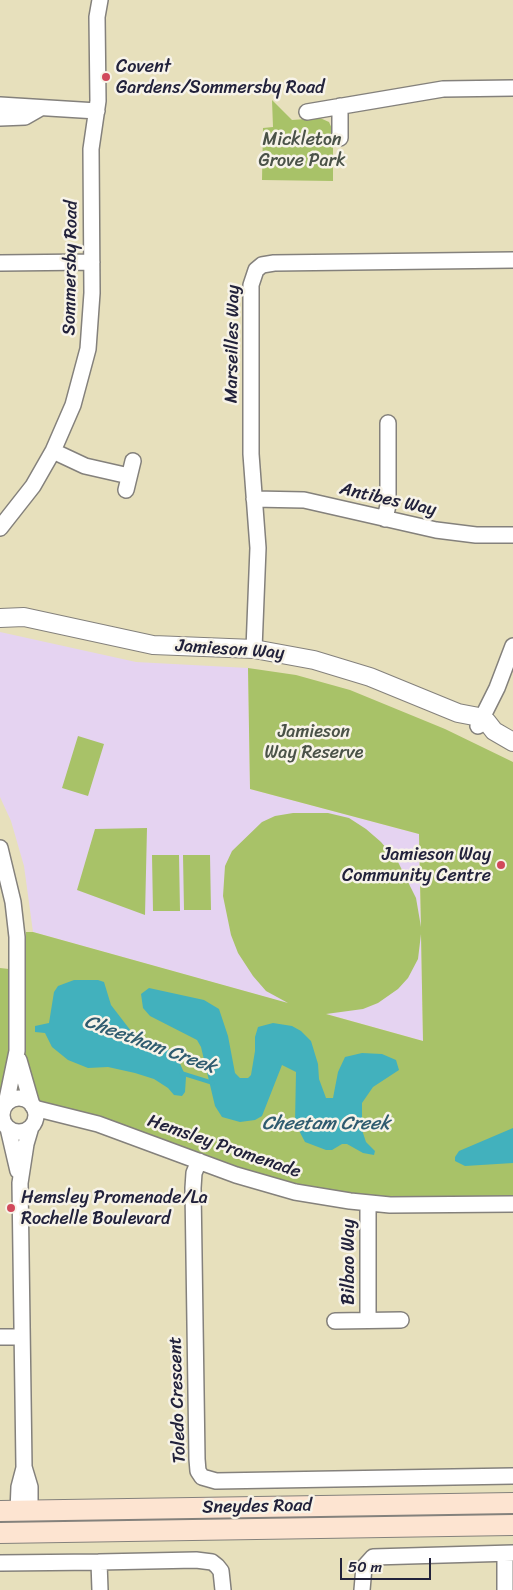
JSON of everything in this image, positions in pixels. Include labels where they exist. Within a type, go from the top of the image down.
[{"type":"main road","name":"Sneydes Road","points":[[16,1511],[513,1503]]},
{"type":"main road","points":[[16,1511],[25,1533]]},
{"type":"main road","name":"Sneydes Road","points":[[0,1533],[513,1525]]},
{"type":"street","name":"Sommersby Road","points":[[0,528],[33,486],[53,451],[73,405],[86,358],[91,315],[91,149],[97,111],[97,17],[94,0]]},
{"type":"street","name":"Sommersby Road","points":[[97,17],[100,0]]},
{"type":"street","points":[[307,112],[443,89],[513,88]]},
{"type":"street","points":[[0,105],[24,105],[39,109],[76,108],[97,111]]},
{"type":"street","points":[[340,106],[340,138]]},
{"type":"street","points":[[0,118],[25,117],[39,109]]},
{"type":"street","name":"Marseilles Way","points":[[254,649],[258,579],[251,454],[251,285],[256,270],[262,265],[274,263],[513,260]]},
{"type":"street","points":[[0,263],[92,262]]},
{"type":"street","points":[[384,519],[388,504],[388,423]]},
{"type":"street","points":[[53,451],[85,466],[129,476]]},
{"type":"street","name":"Antibes Way","points":[[254,499],[304,500],[384,519],[456,533],[513,535]]},
{"type":"street","name":"Jamieson Way","points":[[0,604],[24,617]]},
{"type":"street","name":"Jamieson Way","points":[[0,618],[24,617],[153,645],[254,649],[332,664],[370,676],[430,702],[451,717],[480,722],[513,742]]},
{"type":"street","points":[[480,722],[513,646]]},
{"type":"street","name":"Jamieson Way","points":[[480,722],[497,744],[513,748]]},
{"type":"street","points":[[0,848],[12,894],[17,937],[17,1051],[2,1116],[20,1182]]},
{"type":"street","points":[[16,1511],[24,1467],[20,1182],[26,1144],[36,1114],[17,1051]]},
{"type":"street","points":[[4,1106],[20,1098],[33,1106]]},
{"type":"street","name":"Hemsley Promenade","points":[[33,1106],[98,1124],[280,1188],[368,1203],[409,1205],[513,1204]]},
{"type":"street","name":"Hemsley Promenade","points":[[32,1126],[74,1118]]},
{"type":"street","points":[[5,1126],[22,1132],[32,1126]]},
{"type":"street","name":"Toledo Crescent","points":[[199,1161],[194,1173],[193,1188],[197,1459],[198,1471],[202,1477],[216,1481],[513,1476]]},
{"type":"street","name":"Bilbao Way","points":[[368,1203],[368,1320]]},
{"type":"street","name":"Bilbao Way","points":[[335,1321],[401,1320]]},
{"type":"street","points":[[0,1337],[22,1337]]},
{"type":"street","points":[[362,1590],[362,1573],[367,1562],[373,1556],[509,1554],[505,1590]]},
{"type":"street","points":[[0,1563],[196,1560],[212,1562],[221,1571],[223,1590]]},
{"type":"street","points":[[100,1562],[100,1590]]},
{"type":"shaded area","points":[[0,632],[136,662],[248,668],[250,789],[419,834],[423,1041],[33,932],[24,866],[11,821],[0,797]]},
{"type":"green space","name":"Mickleton Grove Park","points":[[272,100],[292,120],[320,118],[329,122],[333,131],[333,181],[262,180],[263,128],[273,127]]},
{"type":"green space","name":"Jamieson Way Reserve","points":[[248,668],[296,675],[350,690],[445,729],[513,762],[513,1199],[382,1199],[273,1181],[39,1104],[25,1056],[26,932],[33,932],[288,1003],[266,991],[253,976],[238,953],[231,935],[223,896],[225,866],[232,851],[262,822],[275,816],[293,813],[328,813],[349,818],[366,829],[381,842],[398,862],[416,898],[421,927],[419,834],[250,789]],"holes":[[[421,934],[423,1041],[326,1014],[363,1009],[378,1003],[398,989],[408,978],[418,959]]]},
{"type":"green space","points":[[78,736],[104,744],[88,796],[62,788]]},
{"type":"green space","points":[[147,828],[145,915],[77,890],[95,829]]},
{"type":"green space","points":[[152,855],[179,855],[180,911],[153,911]]},
{"type":"green space","points":[[183,855],[210,855],[211,910],[184,910]]},
{"type":"green space","points":[[0,968],[9,969],[11,1061],[0,1103]]},
{"type":"green space","points":[[513,1509],[513,1519],[195,1524],[195,1514]]},
{"type":"water","points":[[74,980],[98,980],[104,982],[111,1005],[131,1031],[171,1051],[177,1057],[186,1077],[185,1092],[182,1096],[174,1095],[168,1088],[154,1079],[135,1073],[108,1067],[88,1068],[68,1060],[52,1047],[45,1033],[35,1032],[35,1026],[49,1023],[54,992],[58,986]]},
{"type":"water","name":"Cheetam Creek","points":[[149,988],[204,1000],[219,1009],[228,1036],[235,1073],[240,1078],[248,1078],[251,1075],[255,1037],[258,1027],[273,1023],[292,1026],[301,1031],[311,1041],[318,1064],[319,1079],[326,1098],[333,1098],[338,1072],[345,1057],[362,1053],[382,1054],[396,1060],[399,1070],[373,1087],[362,1103],[362,1130],[366,1142],[375,1151],[374,1155],[363,1153],[347,1144],[342,1144],[332,1150],[326,1150],[305,1142],[295,1123],[296,1072],[282,1065],[262,1116],[255,1120],[240,1122],[222,1117],[215,1106],[201,1047],[197,1040],[150,1016],[143,1008],[141,994]]},
{"type":"water","points":[[513,1128],[513,1163],[465,1166],[455,1161],[459,1151]]},
{"type":"waterway","name":"Cheetham Creek","points":[[181,1073],[213,1083]]},
{"type":"place","name":"Covent Gardens/Sommersby Road","points":[[106,77]]},
{"type":"place","name":"Jamieson Way Community Centre","points":[[501,865]]},
{"type":"place","name":"Hemsley Promenade/La Rochelle Boulevard","points":[[11,1208]]}]
